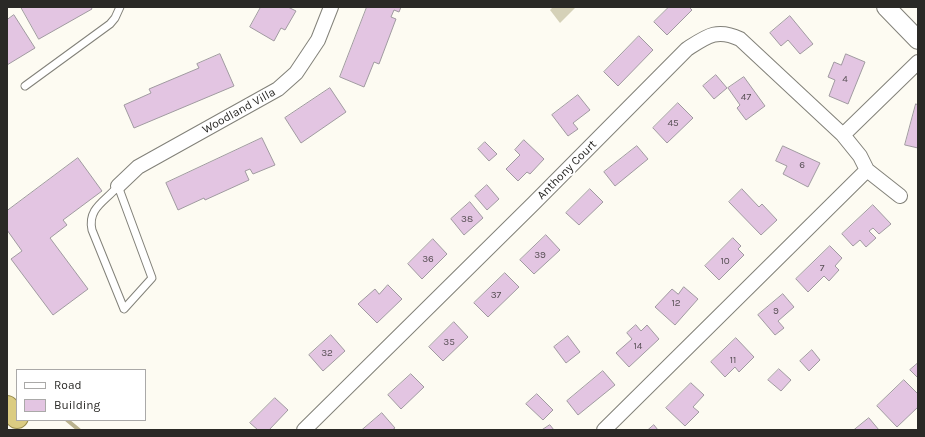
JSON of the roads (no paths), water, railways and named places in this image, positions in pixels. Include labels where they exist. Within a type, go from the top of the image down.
[{"type":"highway","points":[[7,407],[16,417]]},
{"type":"highway","points":[[20,421],[29,430]]},
{"type":"street","name":"Woodland Villa","points":[[118,186],[138,167],[278,89],[296,73],[318,40],[331,7]]},
{"type":"street","points":[[886,7],[918,40]]},
{"type":"street","name":"Anthony Court","points":[[304,430],[534,203],[687,48],[706,36],[717,33],[731,35],[740,39],[843,135],[860,156],[867,170],[900,196]]},
{"type":"street","points":[[843,135],[918,62]]},
{"type":"street","points":[[604,430],[867,170]]},
{"type":"lane","points":[[25,86],[110,24],[115,18],[120,7]]},
{"type":"lane","points":[[118,186],[152,278],[124,309],[90,222],[93,210],[118,186]]},
{"type":"waterway","points":[[68,421],[79,430]]}]
